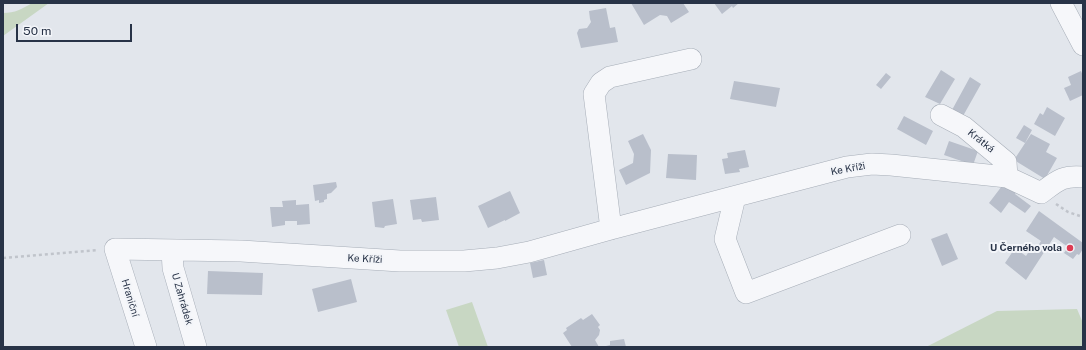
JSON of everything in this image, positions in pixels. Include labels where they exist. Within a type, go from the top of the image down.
[{"type":"street","points":[[1061,3],[1083,45]]},
{"type":"street","points":[[611,229],[594,94],[601,83],[610,76],[691,59]]},
{"type":"street","name":"Krátká","points":[[941,115],[964,127],[1006,162],[1007,178]]},
{"type":"street","name":"Ke Kříži","points":[[115,249],[242,251],[400,261],[464,261],[497,258],[529,252],[847,167],[872,164],[1007,178],[1041,193]]},
{"type":"street","points":[[1041,193],[1061,178],[1076,176],[1083,177]]},
{"type":"street","points":[[735,197],[724,239],[746,294],[900,234]]},
{"type":"street","name":"Hraniční","points":[[115,249],[146,347]]},
{"type":"street","name":"U Zahrádek","points":[[172,250],[173,268],[196,347]]},
{"type":"path","points":[[1041,193],[1068,212],[1083,217]]},
{"type":"path","points":[[3,258],[115,249]]},
{"type":"green space","points":[[32,3],[49,3],[3,36],[3,13],[18,10]]},
{"type":"green space","points":[[472,302],[488,347],[459,347],[446,310]]},
{"type":"green space","points":[[1077,309],[1083,323],[1083,347],[926,347],[997,311]]},
{"type":"building","points":[[631,3],[683,3],[689,12],[671,23],[667,16],[660,15],[644,25]]},
{"type":"building","points":[[714,3],[739,3],[733,8],[732,6],[722,14]]},
{"type":"building","points":[[606,8],[610,28],[615,27],[618,42],[581,48],[577,33],[579,29],[587,28],[591,22],[589,11]]},
{"type":"building","points":[[941,70],[955,79],[940,104],[925,97]]},
{"type":"building","points":[[1081,71],[1083,76],[1083,95],[1070,101],[1064,88],[1071,85],[1068,77]]},
{"type":"building","points":[[886,73],[891,77],[881,89],[876,85]]},
{"type":"building","points":[[970,77],[981,84],[963,116],[952,110]]},
{"type":"building","points":[[734,81],[780,88],[776,107],[730,99]]},
{"type":"building","points":[[1047,107],[1065,118],[1055,136],[1034,124],[1040,113],[1043,115]]},
{"type":"building","points":[[904,116],[933,131],[926,145],[897,129]]},
{"type":"building","points":[[1024,125],[1032,130],[1025,143],[1016,138]]},
{"type":"building","points":[[643,134],[651,150],[650,173],[626,185],[619,170],[633,163],[634,154],[628,141]]},
{"type":"building","points":[[1031,134],[1050,144],[1046,152],[1057,158],[1045,179],[1014,160]]},
{"type":"building","points":[[949,141],[978,151],[973,165],[944,155]]},
{"type":"building","points":[[745,150],[749,167],[739,169],[740,172],[725,174],[722,159],[728,158],[727,153]]},
{"type":"building","points":[[668,154],[697,155],[696,180],[666,178]]},
{"type":"building","points":[[336,182],[337,187],[331,193],[327,194],[327,199],[324,200],[324,202],[319,203],[319,200],[315,201],[313,185]]},
{"type":"building","points":[[1005,182],[1017,191],[1015,194],[1031,206],[1025,213],[1009,202],[1001,213],[989,203]]},
{"type":"building","points":[[510,191],[520,213],[488,228],[478,206]]},
{"type":"building","points":[[436,197],[439,220],[422,222],[421,219],[413,220],[410,200]]},
{"type":"building","points":[[393,199],[397,224],[385,226],[384,228],[375,227],[372,202]]},
{"type":"building","points":[[296,200],[296,205],[309,204],[310,224],[297,225],[297,221],[285,221],[285,225],[272,227],[270,207],[283,207],[282,201]]},
{"type":"building","points":[[1039,211],[1083,243],[1083,249],[1079,255],[1077,254],[1073,259],[1064,253],[1068,247],[1054,237],[1026,280],[1005,263],[1015,248],[1026,256],[1031,248],[1035,251],[1041,241],[1026,231]]},
{"type":"building","points":[[947,233],[958,259],[942,266],[931,239]]},
{"type":"building","points":[[544,260],[547,275],[533,278],[530,263]]},
{"type":"building","points":[[208,271],[263,273],[262,295],[207,294]]},
{"type":"building","points":[[351,279],[357,302],[318,312],[312,289]]},
{"type":"building","points":[[592,314],[600,325],[598,327],[600,330],[599,335],[595,340],[599,347],[572,347],[563,333],[567,330],[566,328],[581,318],[583,320]]},
{"type":"building","points":[[624,339],[626,347],[602,347],[610,345],[610,341]]},
{"type":"place","name":"U Černého vola","points":[[1070,248]]}]
